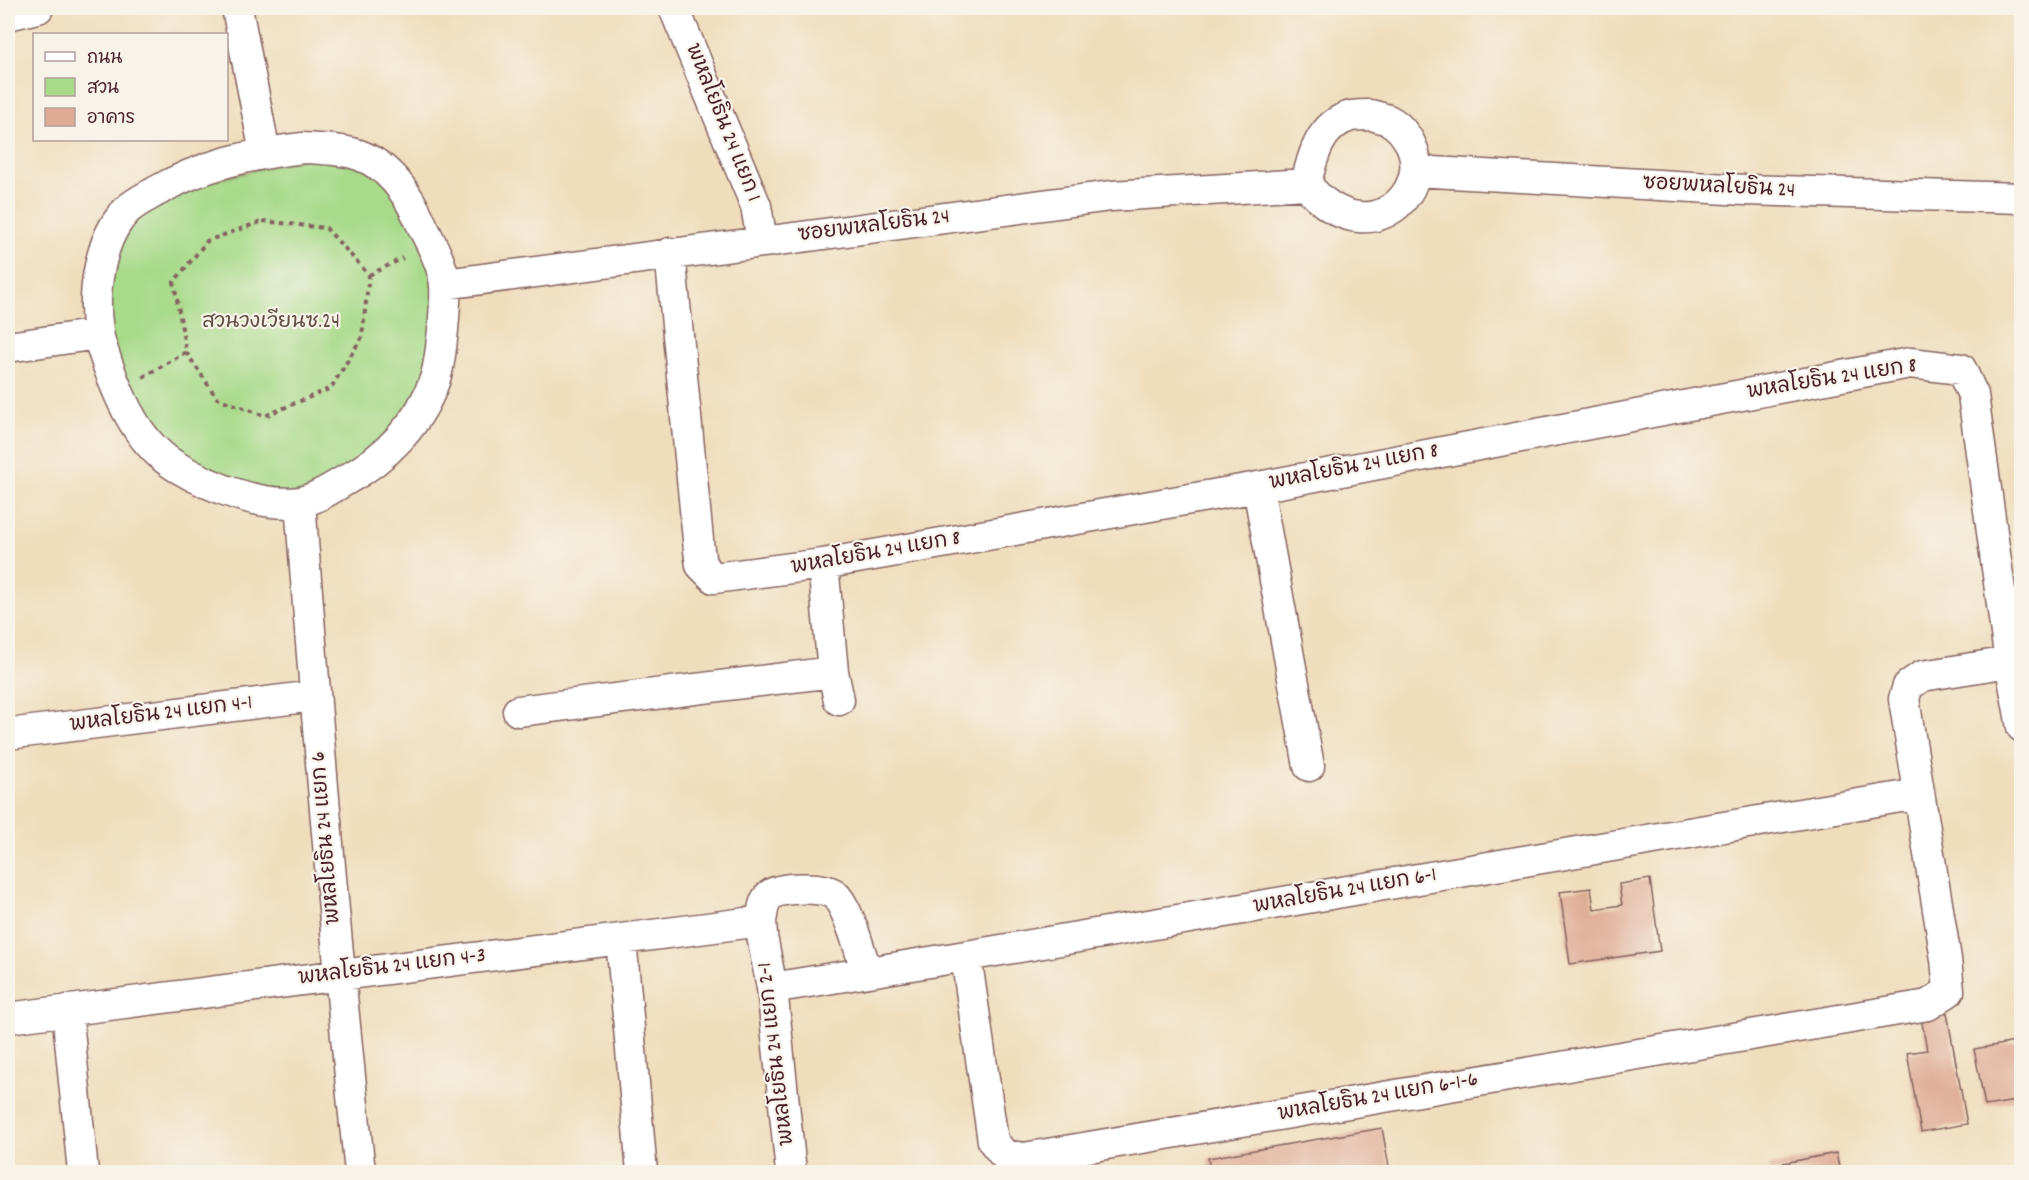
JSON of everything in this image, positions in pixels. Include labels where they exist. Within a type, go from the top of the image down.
[{"type":"street","points":[[8,15],[38,8]]},
{"type":"street","points":[[237,8],[265,153]]},
{"type":"street","name":"พหลโยธิน 24 แยก 1","points":[[674,8],[756,206],[762,241]]},
{"type":"street","points":[[1370,115],[1389,121],[1405,134],[1414,151],[1416,171],[1410,190],[1397,206],[1379,215],[1358,217],[1339,211],[1318,199],[1306,184],[1311,161],[1320,140],[1332,125],[1351,116],[1370,115]]},
{"type":"street","points":[[303,148],[335,150],[359,155],[383,168],[402,188],[418,216],[445,284],[444,318],[435,378],[425,404],[390,449],[362,471],[327,491],[300,502],[253,498],[226,491],[193,477],[169,463],[149,446],[117,392],[98,334],[96,307],[104,249],[114,226],[128,209],[169,184],[201,169],[265,153],[303,148]]},
{"type":"street","name":"ซอยพหลโยธิน 24","points":[[1416,171],[1745,190],[2022,198]]},
{"type":"street","name":"ซอยพหลโยธิน 24","points":[[445,284],[1111,196],[1306,184]]},
{"type":"street","name":"พหลโยธิน 24 แยก 8","points":[[670,253],[701,565],[714,578],[823,564],[1258,487],[1910,363],[1961,369],[1973,395],[2016,661],[2021,722]]},
{"type":"street","points":[[8,347],[98,334]]},
{"type":"street","points":[[1258,487],[1309,766]]},
{"type":"street","name":"พหลโยธิน 24 แยก 6","points":[[300,502],[314,696],[339,975],[360,1173]]},
{"type":"street","points":[[518,711],[836,686],[823,564]]},
{"type":"street","points":[[1918,794],[1904,699],[1908,686],[1922,676],[2016,661]]},
{"type":"street","name":"พหลโยธิน 24 แยก 4-1","points":[[8,734],[314,696]]},
{"type":"street","name":"พหลโยธิน 24 แยก 6-1","points":[[772,988],[1918,794]]},
{"type":"street","name":"พหลโยธิน 24 แยก 6-1-6","points":[[966,956],[993,1141],[1004,1155],[1024,1158],[1928,1005],[1949,991],[1946,959],[1918,794]]},
{"type":"street","points":[[761,928],[764,904],[768,895],[775,892],[818,888],[834,894],[849,920],[867,972]]},
{"type":"street","name":"พหลโยธิน 24 แยก 4-3","points":[[8,1018],[621,939],[761,928]]},
{"type":"street","name":"พหลโยธิน 24 แยก 2-1","points":[[761,928],[772,988],[791,1173]]},
{"type":"street","points":[[621,939],[642,1173]]},
{"type":"street","points":[[67,1010],[83,1173]]},
{"type":"path","points":[[262,221],[326,228],[369,275],[362,337],[331,388],[265,416],[217,398],[186,352],[174,282],[207,241],[262,221]]},
{"type":"path","points":[[369,275],[431,244]]},
{"type":"path","points":[[117,392],[186,352]]},
{"type":"green space","name":"สวนวงเวียนซ.24","points":[[335,150],[402,188],[440,267],[441,344],[401,436],[327,491],[253,498],[178,468],[98,334],[104,249],[146,197]]},
{"type":"building","points":[[1650,879],[1660,951],[1570,964],[1560,892],[1591,888],[1594,909],[1622,905],[1619,884]]},
{"type":"building","points":[[1947,1013],[1967,1124],[1921,1132],[1907,1053],[1927,1050],[1921,1018]]},
{"type":"building","points":[[2022,1041],[2022,1100],[1985,1106],[1974,1049]]},
{"type":"building","points":[[1382,1128],[1390,1172],[1210,1172],[1208,1158]]},
{"type":"building","points":[[1836,1153],[1840,1172],[1770,1172],[1769,1166]]}]
